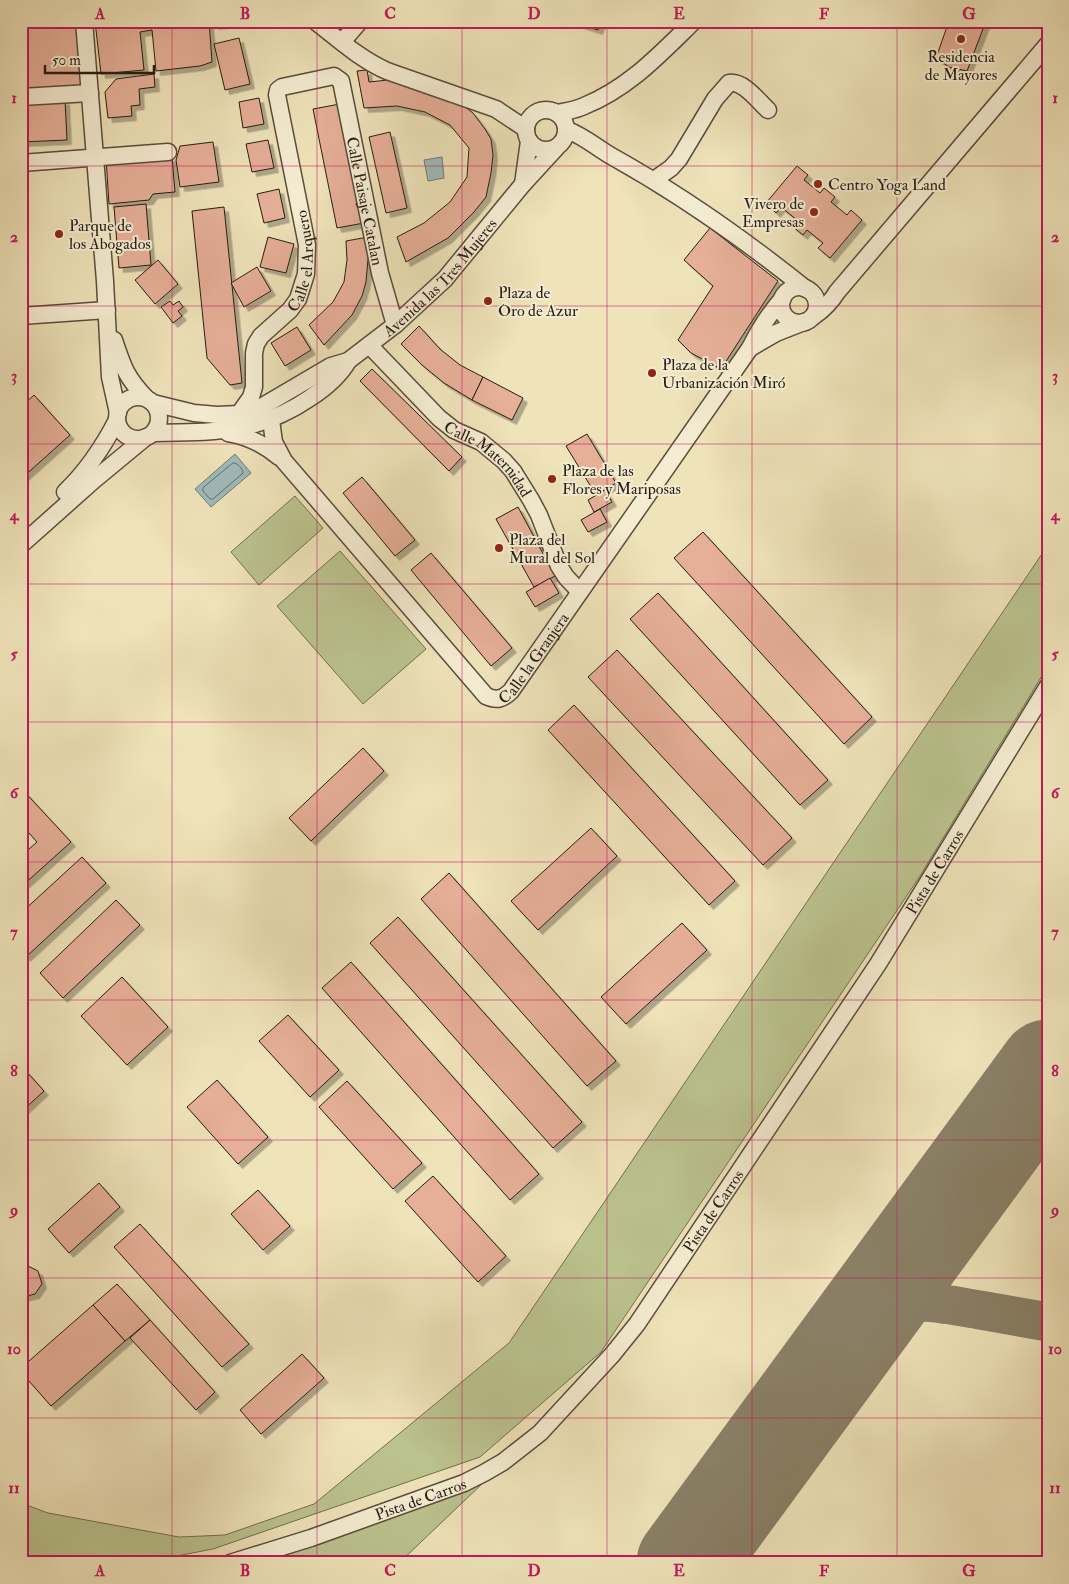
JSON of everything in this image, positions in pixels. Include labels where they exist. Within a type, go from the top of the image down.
[{"type":"street","points":[[84,21],[110,377],[118,425],[130,437],[138,439],[150,435]]},
{"type":"street","points":[[315,21],[374,65],[496,109],[528,129],[535,147],[542,150],[579,146],[598,148]]},
{"type":"street","points":[[342,42],[360,21]]},
{"type":"street","points":[[564,123],[583,107],[630,82],[694,21]]},
{"type":"street","points":[[784,270],[786,278],[782,309],[788,319],[798,323],[809,319],[827,306],[1048,44]]},
{"type":"street","name":"Calle Paisaje Catalan","points":[[278,90],[282,87],[334,76],[338,77],[342,85],[380,273],[395,326]]},
{"type":"street","points":[[654,180],[671,168],[678,159],[707,111],[729,83],[742,85],[768,110]]},
{"type":"street","name":"Calle el Arquero","points":[[238,414],[251,397],[254,387],[254,353],[256,344],[261,336],[290,310],[298,299],[306,274],[307,245],[277,95],[278,90]]},
{"type":"street","points":[[21,97],[90,93]]},
{"type":"street","points":[[523,184],[528,129],[539,111],[544,109],[550,110],[564,123],[598,148],[654,180],[719,223],[784,270],[810,292],[817,302],[817,309],[809,319]]},
{"type":"street","points":[[557,147],[565,139],[564,123]]},
{"type":"street","name":"Avenida las Tres Mujeres","points":[[150,435],[221,431],[249,426],[271,420],[321,391],[338,375],[348,361],[395,326],[445,279],[523,184],[557,147]]},
{"type":"street","points":[[21,163],[168,152]]},
{"type":"street","points":[[784,296],[795,288],[810,292],[837,292]]},
{"type":"street","name":"Calle la Granjera","points":[[271,420],[274,442],[284,461],[486,696],[494,700],[504,698],[511,691],[750,348],[770,313],[784,296]]},
{"type":"street","points":[[21,316],[107,316]]},
{"type":"street","points":[[21,544],[94,480],[150,435],[158,426],[160,418],[158,410],[132,382],[125,370],[107,316]]},
{"type":"street","name":"Calle la Granjera","points":[[750,348],[776,333],[809,319]]},
{"type":"street","name":"Calle Maternidad","points":[[369,345],[439,418],[454,430],[480,442],[504,461],[513,471],[539,516],[559,566],[580,592]]},
{"type":"street","name":"Avenida las Tres Mujeres","points":[[150,401],[194,412],[217,415],[238,414],[264,406],[331,366],[348,361]]},
{"type":"street","points":[[21,532],[84,472],[100,451],[121,406],[126,401],[139,396],[150,401]]},
{"type":"street","name":"Calle la Granjera","points":[[221,431],[248,438],[267,448],[284,461]]},
{"type":"street","name":"Pista de Carros","points":[[230,1563],[310,1538],[464,1483],[503,1462],[540,1433],[612,1355],[637,1324],[878,964],[1048,686]]},
{"type":"green space","points":[[295,496],[323,528],[259,585],[231,552]]},
{"type":"green space","points":[[1048,545],[1048,666],[920,876],[601,1352],[480,1457],[213,1549],[140,1563],[21,1563],[21,1503],[48,1513],[179,1537],[225,1535],[314,1504],[509,1343]]},
{"type":"green space","points":[[340,551],[426,649],[363,704],[277,606]]},
{"type":"green space","points":[[483,1483],[399,1563],[255,1563]]},
{"type":"water","points":[[442,157],[444,178],[428,181],[424,160]]},
{"type":"water","points":[[235,454],[251,473],[211,507],[195,489]]},
{"type":"building","points":[[21,21],[77,21],[81,87],[21,90]]},
{"type":"building","points":[[95,21],[209,21],[212,62],[200,66],[156,71],[152,30],[140,32],[144,70],[101,74]]},
{"type":"building","points":[[214,21],[232,21],[232,23],[214,25]]},
{"type":"building","points":[[570,21],[602,21],[598,30]]},
{"type":"building","name":"Residencia de Mayores","points":[[949,21],[986,21],[967,71],[949,67],[936,58]]},
{"type":"building","points":[[239,38],[250,84],[225,90],[214,44]]},
{"type":"building","points":[[367,70],[369,82],[388,80],[456,100],[473,113],[491,139],[493,155],[486,197],[448,238],[406,262],[397,237],[424,223],[450,202],[467,177],[469,148],[450,125],[425,112],[397,106],[364,108],[357,71]]},
{"type":"building","points":[[154,74],[155,87],[139,89],[140,105],[131,106],[132,116],[108,118],[105,92],[116,79]]},
{"type":"building","points":[[259,98],[264,124],[243,128],[239,102]]},
{"type":"building","points":[[65,100],[67,140],[21,142],[21,103]]},
{"type":"building","points":[[340,104],[364,223],[337,228],[313,109]]},
{"type":"building","points":[[390,132],[407,208],[386,213],[369,137]]},
{"type":"building","points":[[268,140],[274,168],[252,172],[246,144]]},
{"type":"building","points":[[213,142],[219,182],[180,187],[176,160],[180,146]]},
{"type":"building","points":[[172,157],[175,192],[153,194],[149,200],[109,204],[106,158]]},
{"type":"building","name":"Vivero de Empresas","points":[[797,166],[808,175],[804,180],[820,193],[824,188],[835,197],[831,202],[847,215],[851,210],[862,220],[830,258],[818,248],[823,243],[807,230],[803,235],[792,226],[797,220],[781,207],[776,213],[766,203]]},
{"type":"building","points":[[279,189],[285,218],[264,223],[257,194]]},
{"type":"building","points":[[146,204],[151,265],[119,268],[114,207]]},
{"type":"building","points":[[224,207],[242,383],[230,385],[207,358],[192,211]]},
{"type":"building","points":[[710,228],[778,281],[721,369],[691,353],[678,340],[713,286],[684,260]]},
{"type":"building","points":[[268,237],[294,244],[286,273],[260,267]]},
{"type":"building","points":[[368,237],[366,282],[362,296],[352,315],[324,345],[309,325],[333,302],[344,282],[347,260],[346,241]]},
{"type":"building","points":[[158,260],[178,284],[155,304],[135,280]]},
{"type":"building","points":[[257,267],[271,291],[244,307],[231,283]]},
{"type":"building","points":[[170,301],[173,305],[179,301],[183,307],[178,311],[182,316],[173,323],[161,307]]},
{"type":"building","points":[[419,326],[440,349],[460,365],[483,377],[472,400],[444,383],[401,344]]},
{"type":"building","points":[[297,327],[311,350],[285,366],[271,343]]},
{"type":"building","points":[[372,369],[462,457],[449,471],[360,381]]},
{"type":"building","points":[[483,377],[523,398],[512,420],[472,400]]},
{"type":"building","points":[[34,395],[70,435],[21,479],[21,407]]},
{"type":"building","points":[[587,434],[616,483],[596,495],[566,446]]},
{"type":"building","points":[[362,477],[415,540],[395,556],[343,493]]},
{"type":"building","points":[[605,490],[612,502],[594,512],[588,500]]},
{"type":"building","points":[[518,507],[555,576],[534,587],[496,519]]},
{"type":"building","points":[[600,509],[607,522],[588,532],[581,520]]},
{"type":"building","points":[[703,532],[872,717],[844,744],[674,558]]},
{"type":"building","points":[[431,553],[512,648],[491,666],[411,570]]},
{"type":"building","points":[[550,578],[559,593],[535,607],[526,592]]},
{"type":"building","points":[[658,593],[828,780],[800,805],[630,619]]},
{"type":"building","points":[[617,650],[792,838],[763,865],[588,677]]},
{"type":"building","points":[[574,705],[735,881],[709,905],[548,730]]},
{"type":"building","points":[[363,748],[384,771],[311,841],[289,818]]},
{"type":"building","points":[[21,788],[71,842],[21,887],[21,856],[37,842],[21,824]]},
{"type":"building","points":[[591,828],[617,856],[538,930],[511,901]]},
{"type":"building","points":[[82,857],[106,883],[26,957],[21,951],[21,913]]},
{"type":"building","points":[[449,873],[616,1061],[587,1086],[421,899]]},
{"type":"building","points":[[116,900],[140,925],[63,998],[40,973]]},
{"type":"building","points":[[398,917],[582,1122],[553,1148],[370,943]]},
{"type":"building","points":[[682,923],[707,950],[626,1024],[601,997]]},
{"type":"building","points":[[351,962],[539,1174],[510,1200],[322,988]]},
{"type":"building","points":[[122,977],[168,1027],[127,1065],[81,1016]]},
{"type":"building","points":[[288,1015],[339,1070],[310,1097],[259,1041]]},
{"type":"building","points":[[26,1071],[44,1091],[21,1112],[21,1075]]},
{"type":"building","points":[[217,1080],[268,1137],[238,1164],[187,1107]]},
{"type":"building","points":[[347,1081],[422,1163],[393,1189],[319,1107]]},
{"type":"building","points":[[433,1176],[506,1256],[478,1282],[405,1201]]},
{"type":"building","points":[[99,1183],[120,1207],[69,1253],[48,1229]]},
{"type":"building","points":[[258,1190],[290,1226],[263,1250],[231,1214]]},
{"type":"building","points":[[140,1224],[249,1344],[222,1367],[114,1247]]},
{"type":"building","points":[[28,1266],[38,1271],[42,1284],[35,1294],[23,1297],[21,1296],[21,1267]]},
{"type":"building","points":[[117,1284],[150,1320],[125,1341],[93,1305]]},
{"type":"building","points":[[93,1305],[125,1341],[51,1406],[21,1372],[21,1368]]},
{"type":"building","points":[[150,1320],[215,1392],[196,1410],[130,1338]]},
{"type":"building","points":[[302,1354],[324,1378],[261,1434],[240,1410]]},
{"type":"taxiway","points":[[983,1157],[1014,1139],[1030,1132],[1048,1128]]},
{"type":"taxiway","points":[[919,1245],[917,1264],[920,1279],[928,1293],[943,1304]]},
{"type":"taxiway","points":[[854,1334],[864,1322],[886,1308],[897,1304],[921,1302],[945,1304],[1048,1322]]},
{"type":"runway","points":[[686,1563],[1048,1069]]},
{"type":"place","name":"Residencia de Mayores","points":[[961,39]]},
{"type":"place","name":"Centro Yoga Land","points":[[818,184]]},
{"type":"place","name":"Vivero de Empresas","points":[[814,212]]},
{"type":"place","name":"Parque de los Abogados","points":[[59,234]]},
{"type":"place","name":"Plaza de Oro de Azur","points":[[488,301]]},
{"type":"place","name":"Plaza de la Urbanización Miró","points":[[652,373]]},
{"type":"place","name":"Plaza de las Flores y Mariposas","points":[[552,479]]},
{"type":"place","name":"Plaza del Mural del Sol","points":[[499,548]]}]
